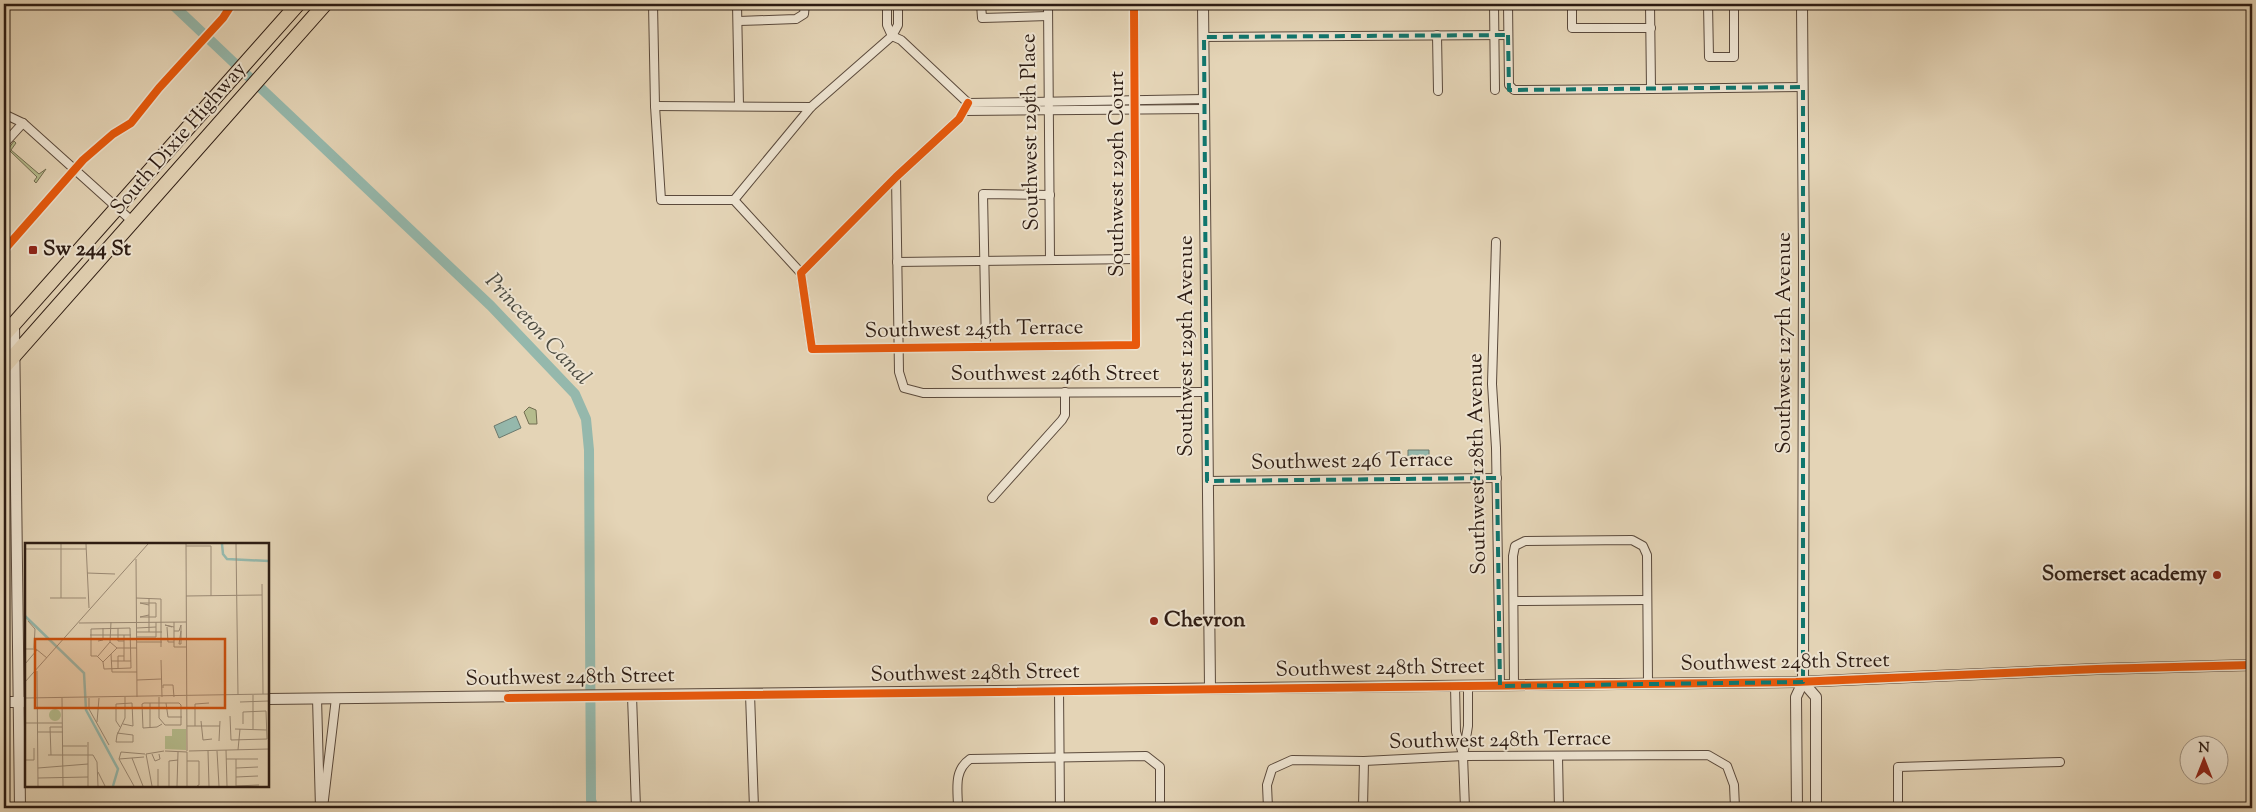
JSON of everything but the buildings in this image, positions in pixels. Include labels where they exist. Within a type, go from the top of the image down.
[{"type":"highway","name":"South Dixie Highway","points":[[4,335],[298,4]]},
{"type":"highway","name":"South Dixie Highway","points":[[4,367],[325,4]]},
{"type":"street","points":[[653,4],[655,106],[661,200],[734,200],[801,273],[967,107],[1048,106],[1135,101],[1204,104]]},
{"type":"street","points":[[737,4],[739,21],[739,106]]},
{"type":"street","points":[[739,21],[801,17],[805,4]]},
{"type":"street","points":[[887,4],[887,25],[892,36],[901,40],[967,107]]},
{"type":"street","points":[[734,200],[812,107],[892,36],[898,25],[898,4]]},
{"type":"street","points":[[981,4],[982,18],[1048,16]]},
{"type":"street","name":"Southwest 129th Place","points":[[1048,4],[1050,260]]},
{"type":"street","name":"Southwest 129th Court","points":[[1134,4],[1136,345]]},
{"type":"street","name":"Southwest 129th Avenue","points":[[1203,4],[1210,688]]},
{"type":"street","points":[[1494,4],[1495,90]]},
{"type":"street","points":[[1508,4],[1509,86],[1514,90],[1803,87]]},
{"type":"street","points":[[1572,4],[1572,28],[1651,28]]},
{"type":"street","points":[[1650,4],[1651,89]]},
{"type":"street","points":[[1708,4],[1709,57],[1734,57],[1734,4]]},
{"type":"street","name":"Southwest 127th Avenue","points":[[1797,808],[1796,697],[1803,682],[1802,4]]},
{"type":"street","points":[[1204,37],[1508,34]]},
{"type":"street","points":[[1437,35],[1438,91]]},
{"type":"street","points":[[1048,106],[1135,110],[1204,104]]},
{"type":"street","points":[[655,106],[812,107]]},
{"type":"street","points":[[4,114],[23,122],[133,222]]},
{"type":"street","points":[[4,144],[23,122]]},
{"type":"street","points":[[896,177],[898,348]]},
{"type":"street","points":[[986,347],[983,194],[1050,195]]},
{"type":"street","name":"Southwest 128th Avenue","points":[[1496,242],[1492,384],[1497,478],[1500,686]]},
{"type":"street","points":[[896,262],[1136,259]]},
{"type":"street","name":"Southwest 245th Terrace","points":[[801,273],[812,349],[1136,345]]},
{"type":"street","points":[[14,324],[23,702],[20,808]]},
{"type":"street","name":"Southwest 246th Street","points":[[898,348],[900,379],[904,388],[923,393],[1206,392]]},
{"type":"street","points":[[992,498],[1062,420],[1065,415],[1065,392]]},
{"type":"street","name":"Southwest 246 Terrace","points":[[1207,481],[1497,478]]},
{"type":"street","points":[[1514,686],[1513,556],[1516,545],[1525,541],[1632,540],[1641,543],[1647,555],[1648,683]]},
{"type":"street","points":[[1514,601],[1647,600]]},
{"type":"street","name":"Southwest 248th Street","points":[[269,699],[1803,682],[2097,669],[2252,665]]},
{"type":"street","points":[[1803,682],[1816,697],[1816,808]]},
{"type":"street","points":[[1455,686],[1456,732],[1463,756]]},
{"type":"street","points":[[1465,808],[1463,756],[1468,726],[1468,686]]},
{"type":"street","points":[[1059,690],[1060,808]]},
{"type":"street","points":[[750,694],[754,808]]},
{"type":"street","points":[[632,696],[636,808]]},
{"type":"street","points":[[317,698],[322,808]]},
{"type":"street","points":[[322,808],[336,698]]},
{"type":"street","points":[[4,702],[23,702]]},
{"type":"street","name":"Southwest 248th Terrace","points":[[1268,808],[1267,785],[1272,769],[1292,760],[1364,761],[1463,756],[1708,755],[1727,766],[1734,785],[1735,808]]},
{"type":"street","points":[[958,808],[958,773],[962,765],[970,759],[1146,756],[1160,767],[1160,808]]},
{"type":"street","points":[[1558,757],[1559,808]]},
{"type":"street","points":[[1363,808],[1364,761]]},
{"type":"street","points":[[1898,808],[1898,767],[2060,762]]},
{"type":"highlighted area","points":[[1508,35],[1509,90],[1803,87],[1803,682],[1500,686],[1497,478],[1207,481],[1204,37]]},
{"type":"green space","points":[[14,141],[16,143],[11,150],[39,174],[46,169],[36,183],[34,181],[37,177],[10,151],[4,155]]},
{"type":"green space","points":[[529,407],[536,410],[537,424],[529,424],[524,412]]},
{"type":"water","points":[[516,416],[521,428],[499,438],[494,426]]},
{"type":"water","points":[[1408,450],[1429,450],[1429,459],[1408,458]]},
{"type":"waterway","name":"Princeton Canal","points":[[172,4],[491,306],[575,394],[586,419],[589,450],[591,800],[594,808]]},
{"type":"cycle path","points":[[4,250],[83,160],[113,134],[131,123],[159,88],[223,18],[232,4]]},
{"type":"cycle path","points":[[968,103],[959,119],[896,177],[801,273],[812,349],[1136,345],[1134,4]]},
{"type":"cycle path","points":[[508,698],[1796,682],[2097,669],[2252,665]]},
{"type":"place","name":"Sw 244 St","points":[[33,250]]},
{"type":"place","name":"Somerset academy","points":[[2217,575]]},
{"type":"place","name":"Chevron","points":[[1154,621]]}]
